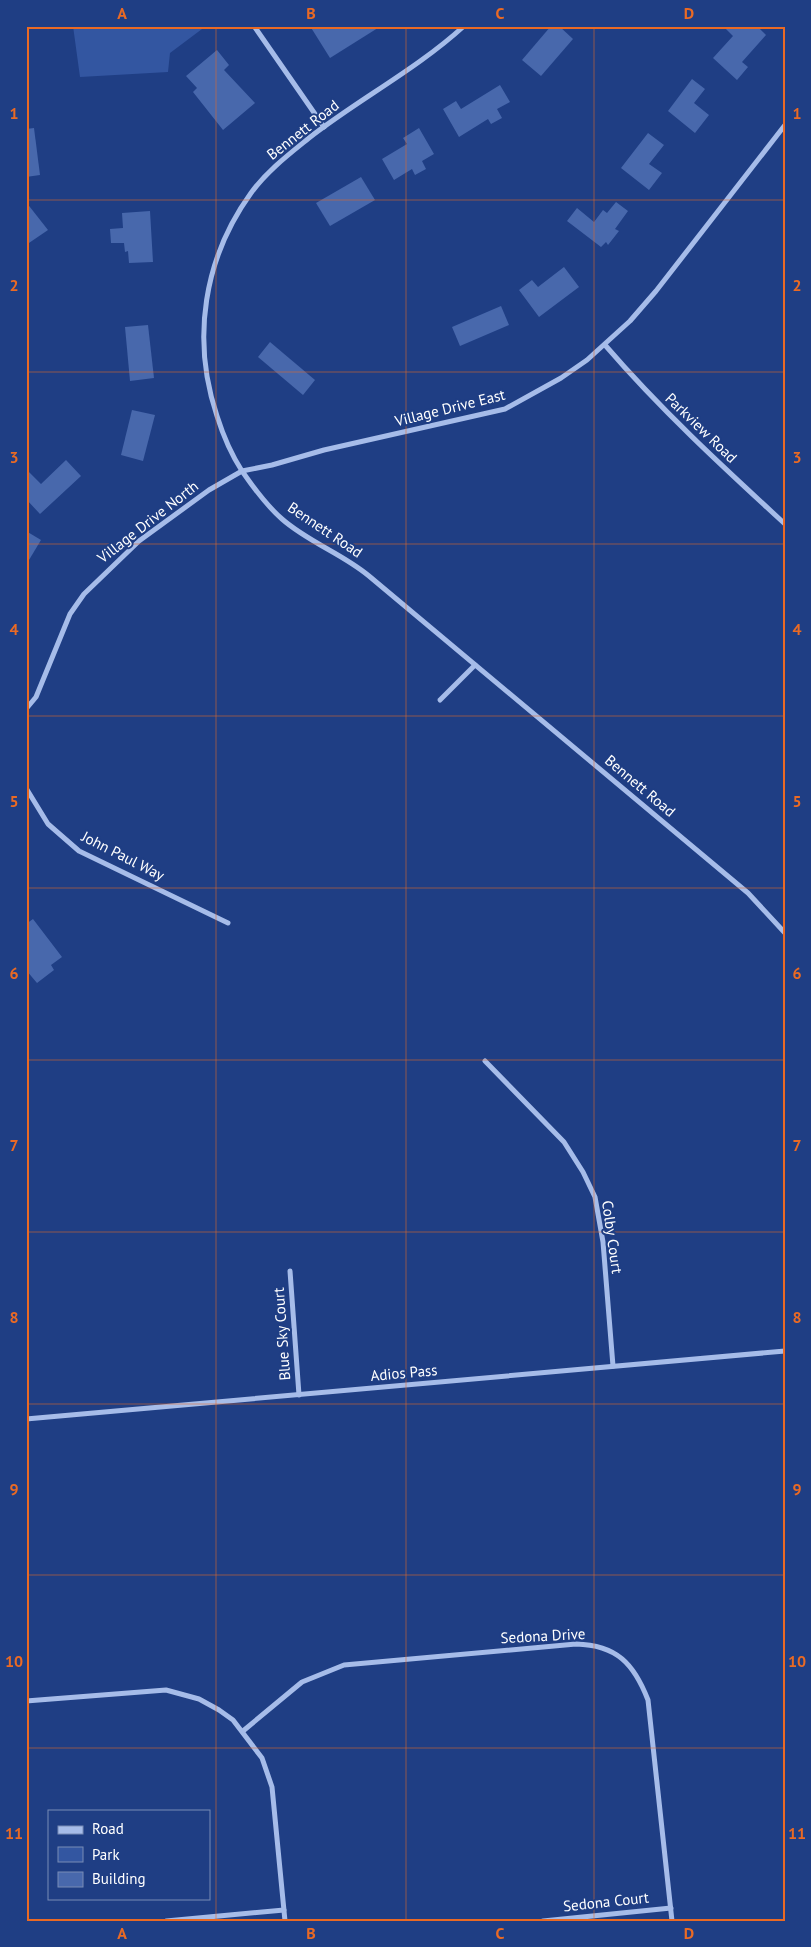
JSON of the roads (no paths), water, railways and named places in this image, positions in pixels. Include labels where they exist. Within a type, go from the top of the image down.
[{"type":"street","points":[[254,26],[324,127]]},
{"type":"street","name":"Bennett Road","points":[[464,26],[436,50],[324,127],[276,166],[250,193],[221,244],[210,280],[203,330],[206,379],[224,438],[242,471],[283,520],[366,574],[748,892],[785,933]]},
{"type":"street","name":"Village Drive East","points":[[242,471],[272,465],[324,450],[506,410],[561,378],[605,345],[630,321],[656,291],[785,125]]},
{"type":"street","name":"Parkview Road","points":[[605,345],[655,401],[694,440],[785,524]]},
{"type":"street","name":"Village Drive North","points":[[26,709],[36,697],[70,614],[84,594],[139,541],[209,490],[242,471]]},
{"type":"street","points":[[440,700],[475,665]]},
{"type":"street","name":"John Paul Way","points":[[26,788],[48,824],[78,851],[228,923]]},
{"type":"street","name":"Colby Court","points":[[485,1062],[564,1142],[583,1172],[595,1197],[603,1242],[614,1366]]},
{"type":"street","name":"Blue Sky Court","points":[[290,1271],[299,1395]]},
{"type":"street","name":"Adios Pass","points":[[26,1419],[785,1350]]},
{"type":"street","name":"Sedona Drive","points":[[243,1731],[302,1682],[344,1665],[576,1644],[601,1647],[613,1653],[634,1669],[648,1700],[672,1921]]},
{"type":"street","points":[[26,1701],[166,1690],[199,1699],[219,1710],[243,1731],[262,1758],[272,1787],[285,1921]]},
{"type":"street","name":"Sedona Court","points":[[543,1921],[671,1908]]},
{"type":"street","points":[[166,1921],[284,1910]]}]
